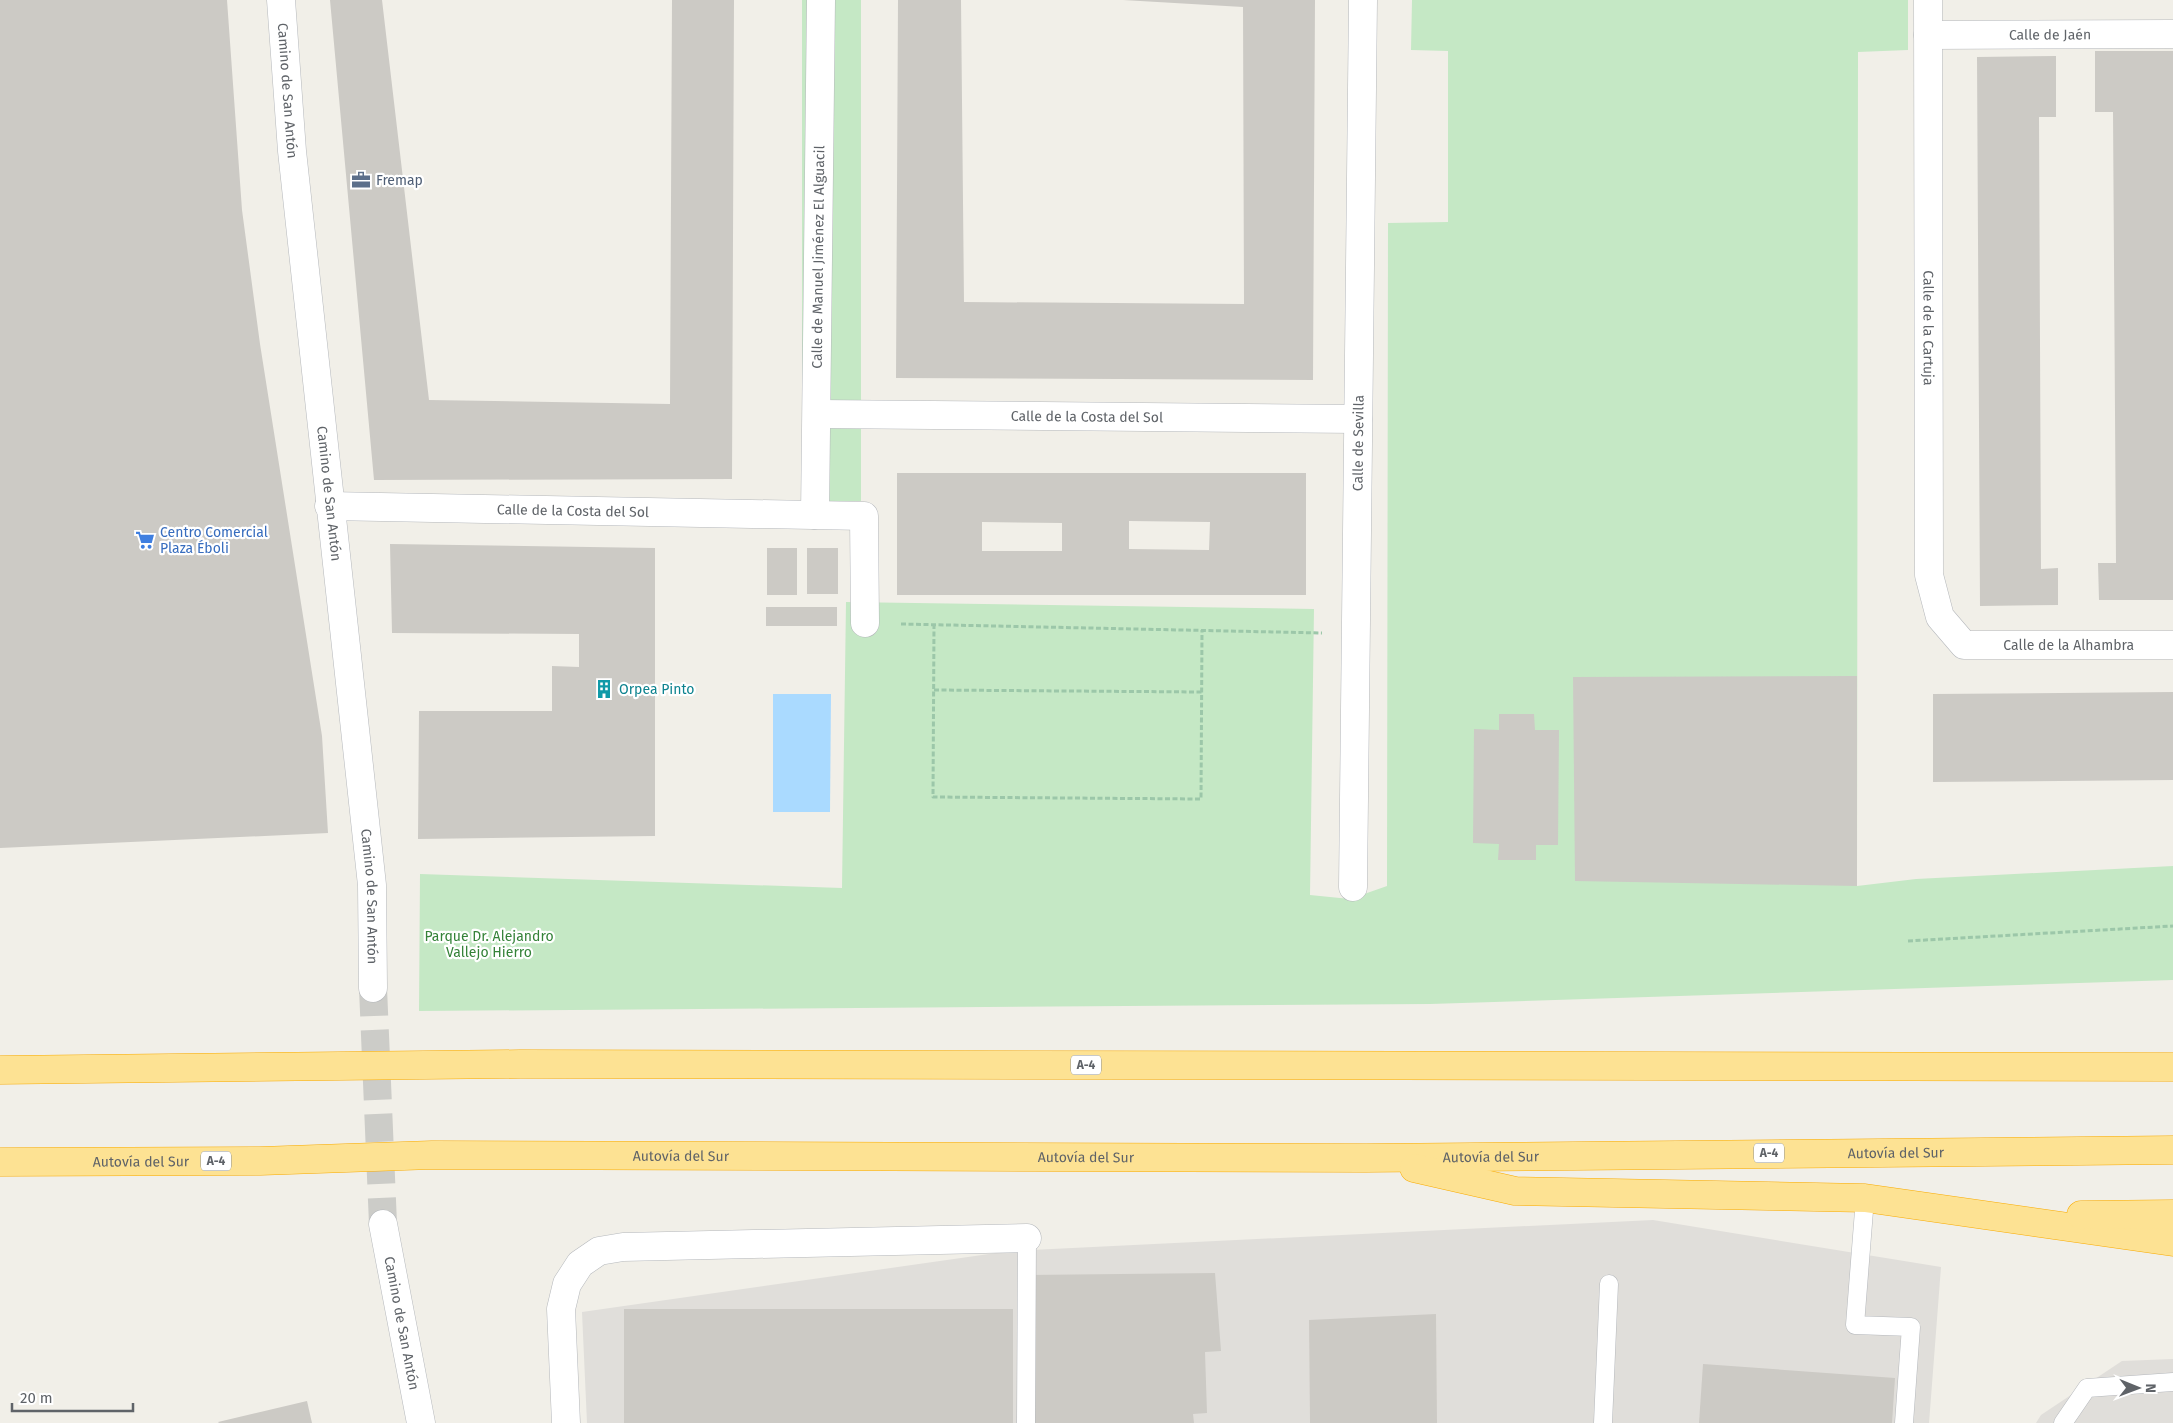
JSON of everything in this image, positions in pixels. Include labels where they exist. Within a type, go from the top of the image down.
[{"type":"highway","name":"A-4","points":[[0,1070],[520,1064],[2173,1067]]},
{"type":"highway","name":"Autovía del Sur","points":[[0,1162],[260,1161],[432,1155],[1366,1158],[2173,1150]]},
{"type":"highway","points":[[1366,1158],[1515,1191],[1865,1198],[2173,1242]]},
{"type":"highway","points":[[1982,1216],[2173,1214]]},
{"type":"street","name":"Camino de San Antón","points":[[281,0],[292,151],[329,506],[372,885],[373,988]]},
{"type":"street","name":"Calle de Manuel Jiménez El Alguacil","points":[[815,515],[821,0]]},
{"type":"street","name":"Calle de Sevilla","points":[[1353,888],[1364,0]]},
{"type":"street","name":"Calle de la Cartuja","points":[[1928,0],[1929,575],[1940,617],[1964,644]]},
{"type":"street","name":"Calle de Jaén","points":[[1928,35],[2173,34]]},
{"type":"street","name":"Calle de la Costa del Sol","points":[[817,414],[1358,420]]},
{"type":"street","name":"Calle de la Costa del Sol","points":[[329,506],[864,516],[865,623]]},
{"type":"street","name":"Calle de la Alhambra","points":[[1964,644],[2173,645]]},
{"type":"street","name":"Camino de San Antón","points":[[383,1224],[421,1423]]},
{"type":"street","points":[[566,1423],[561,1309],[567,1284],[580,1264],[599,1251],[623,1247],[1027,1238]]},
{"type":"lane","points":[[1865,1198],[1855,1325],[1910,1327],[1904,1423]]},
{"type":"lane","points":[[1026,1423],[1027,1238]]},
{"type":"lane","points":[[1603,1423],[1608,1284]]},
{"type":"lane","points":[[2063,1423],[2087,1388],[2173,1382]]},
{"type":"path","points":[[865,623],[1355,633]]},
{"type":"path","points":[[934,624],[933,797],[1201,799],[1202,630]]},
{"type":"path","points":[[934,690],[1202,692]]},
{"type":"path","points":[[1908,941],[2173,926]]},
{"type":"shaded area","points":[[1653,1220],[1941,1267],[1929,1423],[587,1423],[582,1312],[1010,1251]]},
{"type":"shaded area","points":[[2173,1359],[2173,1423],[2036,1423],[2041,1415],[2122,1361]]},
{"type":"green space","points":[[802,0],[861,0],[861,501],[802,501]]},
{"type":"green space","name":"Parque Dr. Alejandro Vallejo Hierro","points":[[1412,0],[1908,0],[1908,50],[1858,52],[1857,886],[1916,879],[2173,866],[2173,980],[1430,1004],[419,1011],[420,874],[842,888],[846,602],[1314,609],[1310,895],[1350,899],[1387,886],[1388,223],[1448,222],[1448,51],[1411,50]]},
{"type":"water","points":[[773,694],[831,694],[830,812],[773,812]]},
{"type":"building","name":"Centro Comercial Plaza Éboli","points":[[0,0],[227,0],[242,210],[260,344],[322,736],[328,833],[0,848]]},
{"type":"building","points":[[330,0],[382,0],[429,400],[670,404],[672,0],[734,0],[732,479],[374,480]]},
{"type":"building","points":[[898,0],[961,0],[964,302],[1244,304],[1243,7],[1123,0],[1315,0],[1313,380],[896,378]]},
{"type":"building","points":[[2095,51],[2173,51],[2173,600],[2099,600],[2098,563],[2116,563],[2113,112],[2095,112]]},
{"type":"building","points":[[2056,56],[2056,117],[2039,117],[2041,569],[2058,568],[2058,605],[1980,606],[1977,57]]},
{"type":"building","points":[[897,473],[1306,473],[1306,595],[897,595]],"holes":[[[1129,521],[1210,522],[1209,550],[1129,549]],[[982,522],[1062,523],[1062,551],[982,551]]]},
{"type":"building","name":"Orpea Pinto","points":[[390,544],[655,548],[655,836],[418,839],[419,711],[552,711],[552,666],[579,667],[579,634],[392,633]]},
{"type":"building","points":[[767,548],[797,548],[797,595],[767,595]]},
{"type":"building","points":[[807,548],[838,548],[838,594],[807,594]]},
{"type":"building","points":[[766,607],[837,607],[837,626],[766,626]]},
{"type":"building","points":[[1857,676],[1857,886],[1575,881],[1573,677]]},
{"type":"building","points":[[2173,692],[2173,780],[1933,782],[1933,694]]},
{"type":"building","points":[[1499,714],[1534,714],[1535,730],[1559,730],[1558,845],[1536,845],[1536,860],[1498,860],[1499,844],[1473,843],[1474,729],[1499,730]]},
{"type":"building","points":[[1215,1273],[1221,1351],[1205,1352],[1207,1413],[1193,1414],[1194,1423],[1032,1423],[1027,1275]]},
{"type":"building","points":[[624,1309],[1013,1309],[1013,1423],[624,1423]]},
{"type":"building","points":[[1436,1314],[1437,1423],[1310,1423],[1309,1320]]},
{"type":"building","points":[[1703,1364],[1895,1378],[1892,1423],[1699,1423]]},
{"type":"building","points":[[307,1401],[312,1423],[218,1422]]},
{"type":"tunnel","points":[[373,988],[383,1224]]},
{"type":"place","name":"Fremap","points":[[361,180]]},
{"type":"place","name":"Centro Comercial Plaza Éboli","points":[[145,540]]},
{"type":"place","name":"Orpea Pinto","points":[[604,689]]}]
